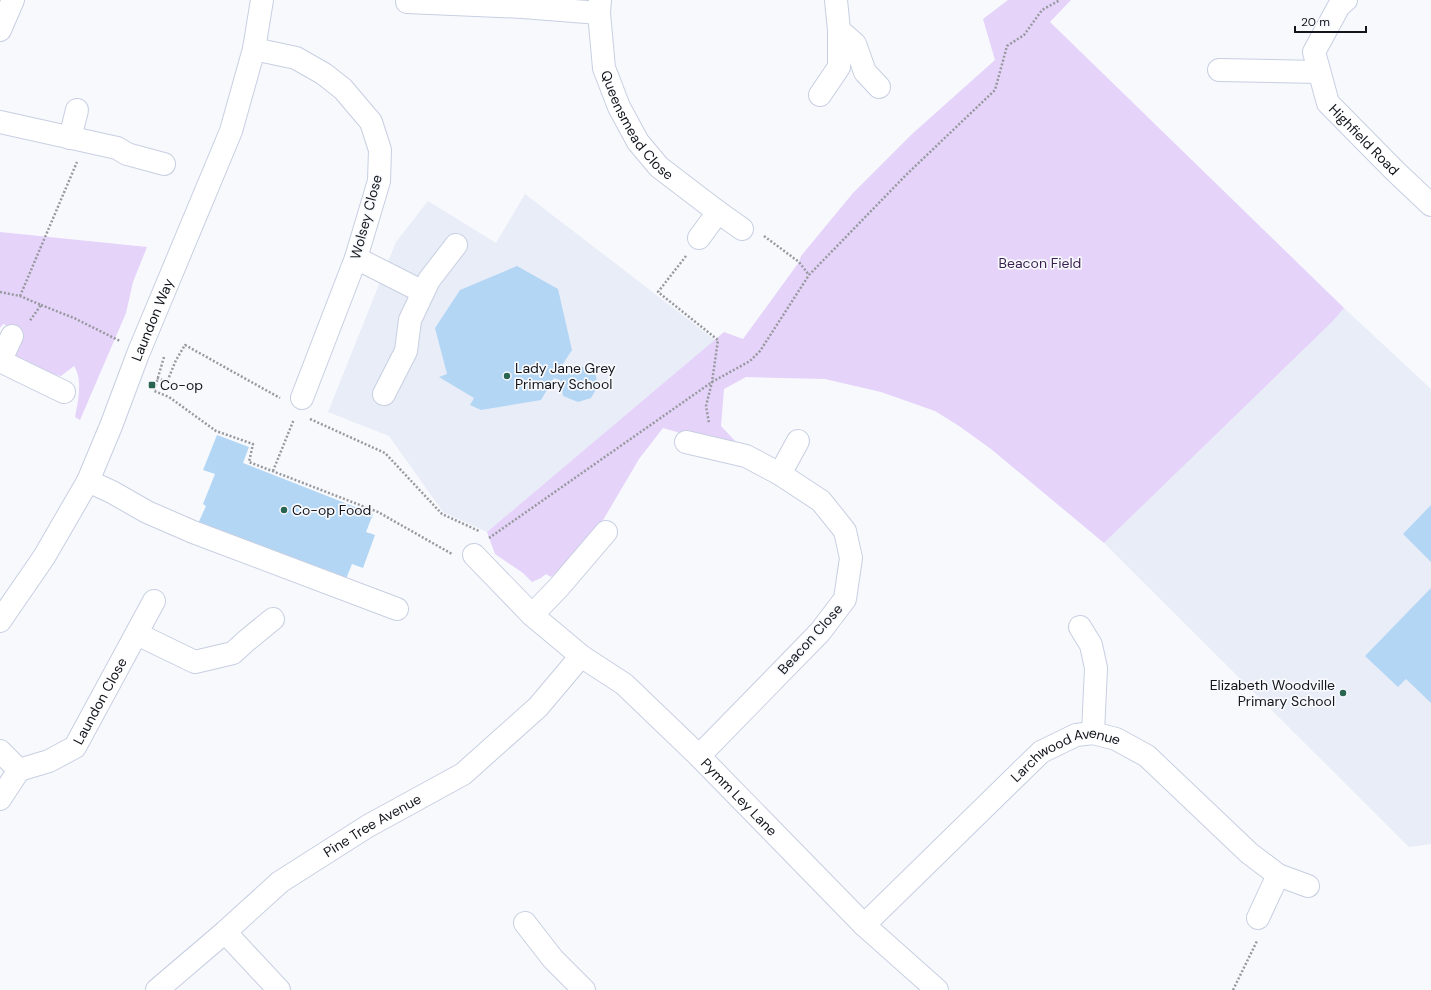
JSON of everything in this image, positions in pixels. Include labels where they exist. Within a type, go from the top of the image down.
[{"type":"street","points":[[0,30],[13,0]]},
{"type":"street","name":"Laundon Way","points":[[0,621],[44,558],[88,481],[154,316],[231,131],[254,49],[262,0]]},
{"type":"street","points":[[820,95],[840,67],[839,30],[836,0]]},
{"type":"street","name":"Highfield Road","points":[[1346,0],[1339,6],[1314,52],[1328,102],[1395,171],[1431,205]]},
{"type":"street","name":"Queensmead Close","points":[[408,6],[599,7],[604,68],[619,107],[638,142],[659,167],[742,229]]},
{"type":"street","points":[[839,30],[855,44],[866,72],[879,87]]},
{"type":"street","name":"Wolsey Close","points":[[254,49],[296,58],[324,74],[343,89],[371,122],[380,150],[379,181],[356,258],[298,406]]},
{"type":"street","points":[[1219,70],[1319,72]]},
{"type":"street","points":[[77,110],[77,140]]},
{"type":"street","points":[[0,122],[117,148],[127,154],[164,164]]},
{"type":"street","points":[[699,238],[718,212]]},
{"type":"street","points":[[384,394],[406,352],[410,320],[423,292],[429,280],[456,245]]},
{"type":"street","points":[[356,258],[423,292]]},
{"type":"street","points":[[12,336],[0,362],[64,392]]},
{"type":"street","name":"Beacon Close","points":[[686,442],[746,456],[780,474],[821,501],[845,531],[852,558],[845,599],[820,632],[699,756]]},
{"type":"street","points":[[780,474],[798,442]]},
{"type":"street","points":[[88,481],[112,492],[147,512],[193,532],[396,609]]},
{"type":"street","points":[[532,615],[559,587],[606,532]]},
{"type":"street","name":"Pymm Ley Lane","points":[[474,555],[532,615],[581,656],[624,684],[699,756],[864,925],[937,990]]},
{"type":"street","name":"Laundon Close","points":[[19,770],[49,761],[75,747],[154,601]]},
{"type":"street","points":[[137,634],[194,662],[233,653],[273,620]]},
{"type":"street","points":[[1080,627],[1091,645],[1096,668],[1093,733]]},
{"type":"street","name":"Pine Tree Avenue","points":[[157,990],[225,932],[280,882],[368,826],[463,774],[538,707],[581,656]]},
{"type":"street","name":"Larchwood Avenue","points":[[864,925],[1041,752],[1076,735],[1093,733],[1116,739],[1147,756],[1250,853],[1278,875],[1308,886]]},
{"type":"street","points":[[0,752],[19,770],[0,799]]},
{"type":"street","points":[[1258,918],[1278,875]]},
{"type":"street","points":[[526,924],[553,960],[579,988]]},
{"type":"street","points":[[225,932],[279,990]]},
{"type":"path","points":[[154,391],[169,397],[216,431],[253,444],[249,462],[378,512],[458,557],[474,555],[490,537],[712,382],[750,361],[760,351],[809,275],[906,176],[995,90],[1007,46],[1024,36],[1042,10],[1060,0]]},
{"type":"path","points":[[20,296],[77,140]]},
{"type":"path","points":[[742,229],[753,228],[799,262],[809,275]]},
{"type":"path","points":[[699,238],[658,292],[718,340],[712,382],[706,406],[710,424]]},
{"type":"path","points":[[0,292],[20,296],[41,305],[26,328],[12,336]]},
{"type":"path","points":[[157,378],[167,382],[176,360],[185,345],[385,453],[442,514],[490,537]]},
{"type":"path","points":[[273,471],[298,406]]},
{"type":"path","points":[[1233,990],[1262,932],[1258,918]]},
{"type":"shaded area","name":"Lady Jane Grey Primary School","points":[[525,194],[715,340],[487,532],[443,512],[389,436],[328,412],[396,242],[428,201],[496,243]]},
{"type":"shaded area","name":"Elizabeth Woodville Primary School","points":[[1344,308],[1431,389],[1431,844],[1409,847],[1104,543],[1333,321]]},
{"type":"green space","name":"Beacon Field","points":[[1008,0],[1071,0],[1050,22],[1344,308],[1333,321],[1104,543],[991,449],[935,411],[881,392],[825,379],[746,377],[724,389],[721,426],[738,444],[735,449],[663,428],[639,459],[596,532],[576,555],[551,577],[546,574],[532,582],[523,573],[495,554],[487,532],[724,332],[743,339],[799,262],[801,256],[853,193],[911,135],[995,60],[983,19]]},
{"type":"green space","points":[[0,232],[147,247],[133,282],[126,313],[80,420],[75,417],[79,384],[77,371],[74,366],[61,376],[48,373],[15,359],[22,332],[3,324],[0,328]]},
{"type":"building","points":[[517,266],[558,289],[572,350],[561,367],[568,371],[578,365],[595,372],[598,386],[591,398],[578,402],[563,396],[560,380],[554,378],[541,400],[481,410],[470,405],[474,398],[439,377],[447,374],[435,328],[460,290]]},
{"type":"building","name":"Co-op Food","points":[[217,435],[249,447],[243,463],[373,514],[366,532],[375,535],[363,568],[352,564],[344,584],[197,526],[206,506],[203,504],[215,474],[203,470]]},
{"type":"building","points":[[1431,505],[1431,562],[1403,534]]},
{"type":"building","points":[[1431,588],[1431,703],[1406,679],[1398,687],[1365,656]]},
{"type":"place","name":"Lady Jane Grey Primary School","points":[[507,376]]},
{"type":"place","name":"Co-op","points":[[152,385]]},
{"type":"place","name":"Co-op Food","points":[[284,510]]},
{"type":"place","name":"Elizabeth Woodville Primary School","points":[[1343,693]]}]
